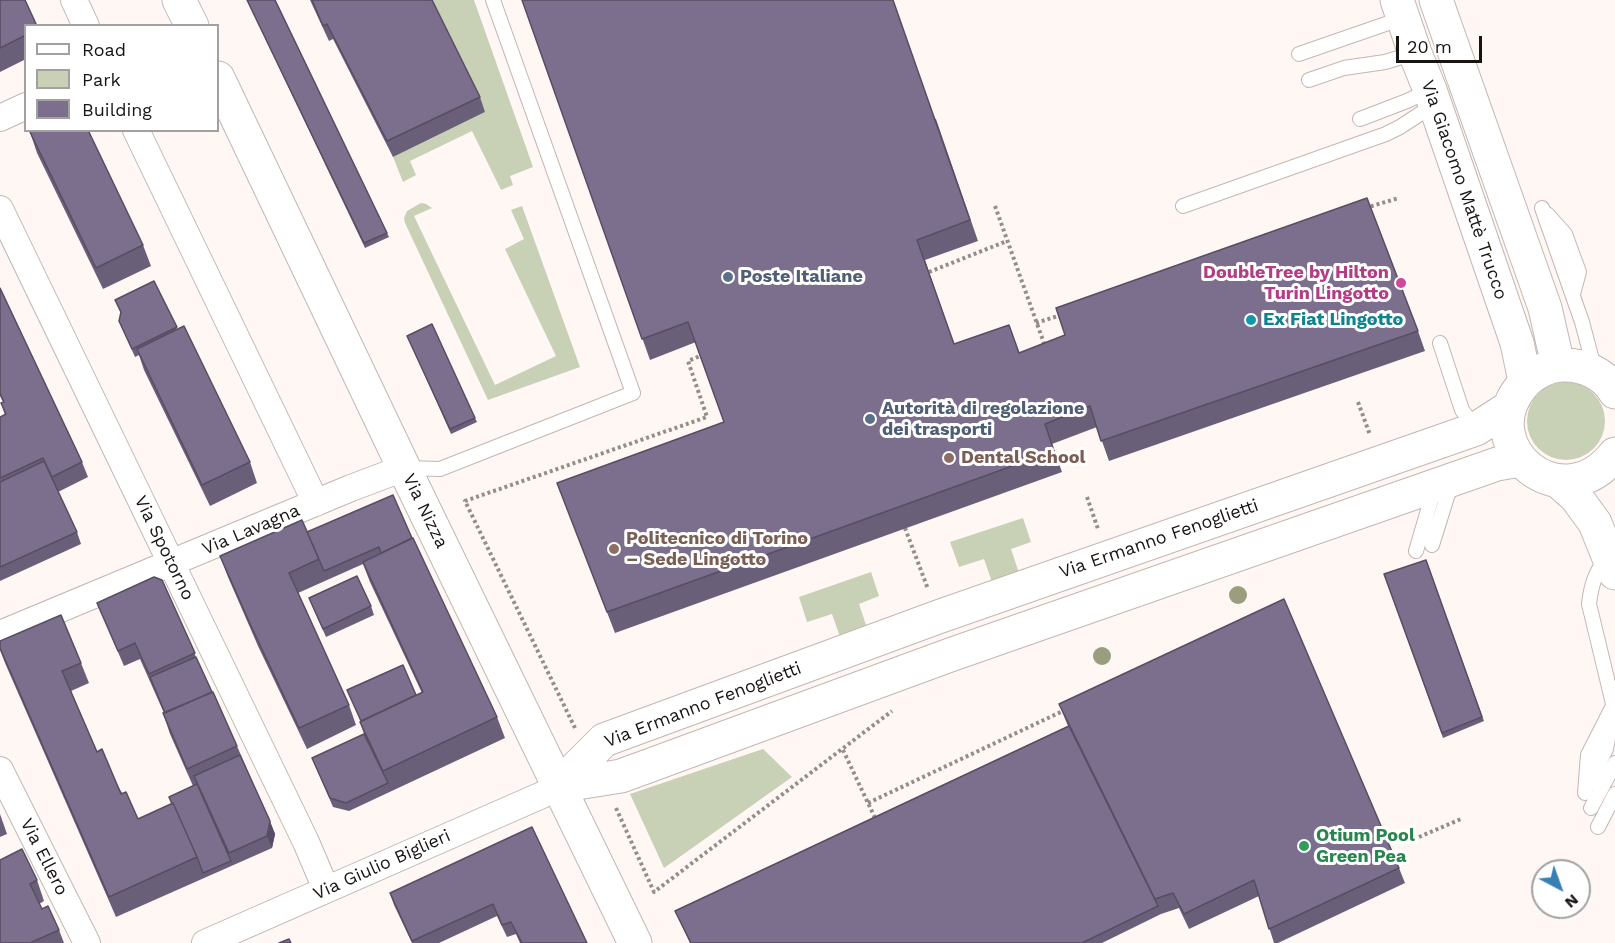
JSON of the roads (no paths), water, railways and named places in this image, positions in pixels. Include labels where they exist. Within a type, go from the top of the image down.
[{"type":"street","points":[[74,0],[85,24]]},
{"type":"street","points":[[179,0],[191,24]]},
{"type":"street","name":"Via Giacomo Mattè Trucco","points":[[1439,3],[1545,308],[1558,365]]},
{"type":"street","name":"Via Giacomo Mattè Trucco","points":[[1400,9],[1517,343],[1517,394],[1507,425],[1511,443],[1520,460]]},
{"type":"street","name":"Via Nizza","points":[[219,80],[404,468],[635,943]]},
{"type":"street","points":[[0,118],[24,107]]},
{"type":"street","points":[[137,132],[316,502]]},
{"type":"street","name":"Via Spotorno","points":[[0,208],[327,889]]},
{"type":"street","points":[[1558,365],[1584,367],[1610,385]]},
{"type":"street","name":"Via Ermanno Fenoglietti","points":[[558,786],[604,740],[938,617],[1476,429],[1541,370],[1558,365]]},
{"type":"street","points":[[1558,482],[1575,481],[1592,476],[1606,466],[1615,454]]},
{"type":"street","points":[[1520,460],[1530,470],[1558,482],[1576,497],[1595,523],[1612,565]]},
{"type":"street","name":"Via Ermanno Fenoglietti","points":[[558,786],[621,776],[970,648],[1444,482],[1497,464],[1520,460]]},
{"type":"street","name":"Via Lavagna","points":[[0,634],[316,502],[404,468]]},
{"type":"street","name":"Via Ellero","points":[[0,770],[87,943]]},
{"type":"street","name":"Via Giulio Biglieri","points":[[205,943],[558,786]]},
{"type":"lane","points":[[404,468],[440,469],[633,393],[493,0]]},
{"type":"lane","points":[[1299,54],[1400,9]]},
{"type":"lane","points":[[1309,80],[1344,68],[1385,62],[1415,53]]},
{"type":"lane","points":[[1360,119],[1407,101],[1432,97]]},
{"type":"lane","points":[[1183,206],[1386,134],[1400,127],[1432,97]]},
{"type":"lane","points":[[1542,208],[1565,234],[1579,272],[1573,294],[1610,385]]},
{"type":"lane","points":[[1440,343],[1462,410],[1476,429]]},
{"type":"lane","points":[[1432,545],[1444,482]]},
{"type":"lane","points":[[1416,551],[1444,482]]},
{"type":"lane","points":[[1612,565],[1600,566],[1591,587],[1589,604],[1615,712]]},
{"type":"lane","points":[[1585,793],[1588,754],[1615,706]]},
{"type":"lane","points":[[1591,808],[1615,763]]},
{"type":"lane","points":[[1598,827],[1615,794]]},
{"type":"place","name":"Poste Italiane","points":[[728,277]]},
{"type":"place","name":"DoubleTree by Hilton Turin Lingotto","points":[[1401,283]]},
{"type":"place","name":"Ex Fiat Lingotto","points":[[1251,320]]},
{"type":"place","name":"Autorità di regolazione dei trasporti","points":[[870,419]]},
{"type":"place","name":"Dental School","points":[[949,458]]},
{"type":"place","name":"Politecnico di Torino – Sede Lingotto","points":[[614,549]]},
{"type":"place","name":"Otium Pool Green Pea","points":[[1304,846]]}]
